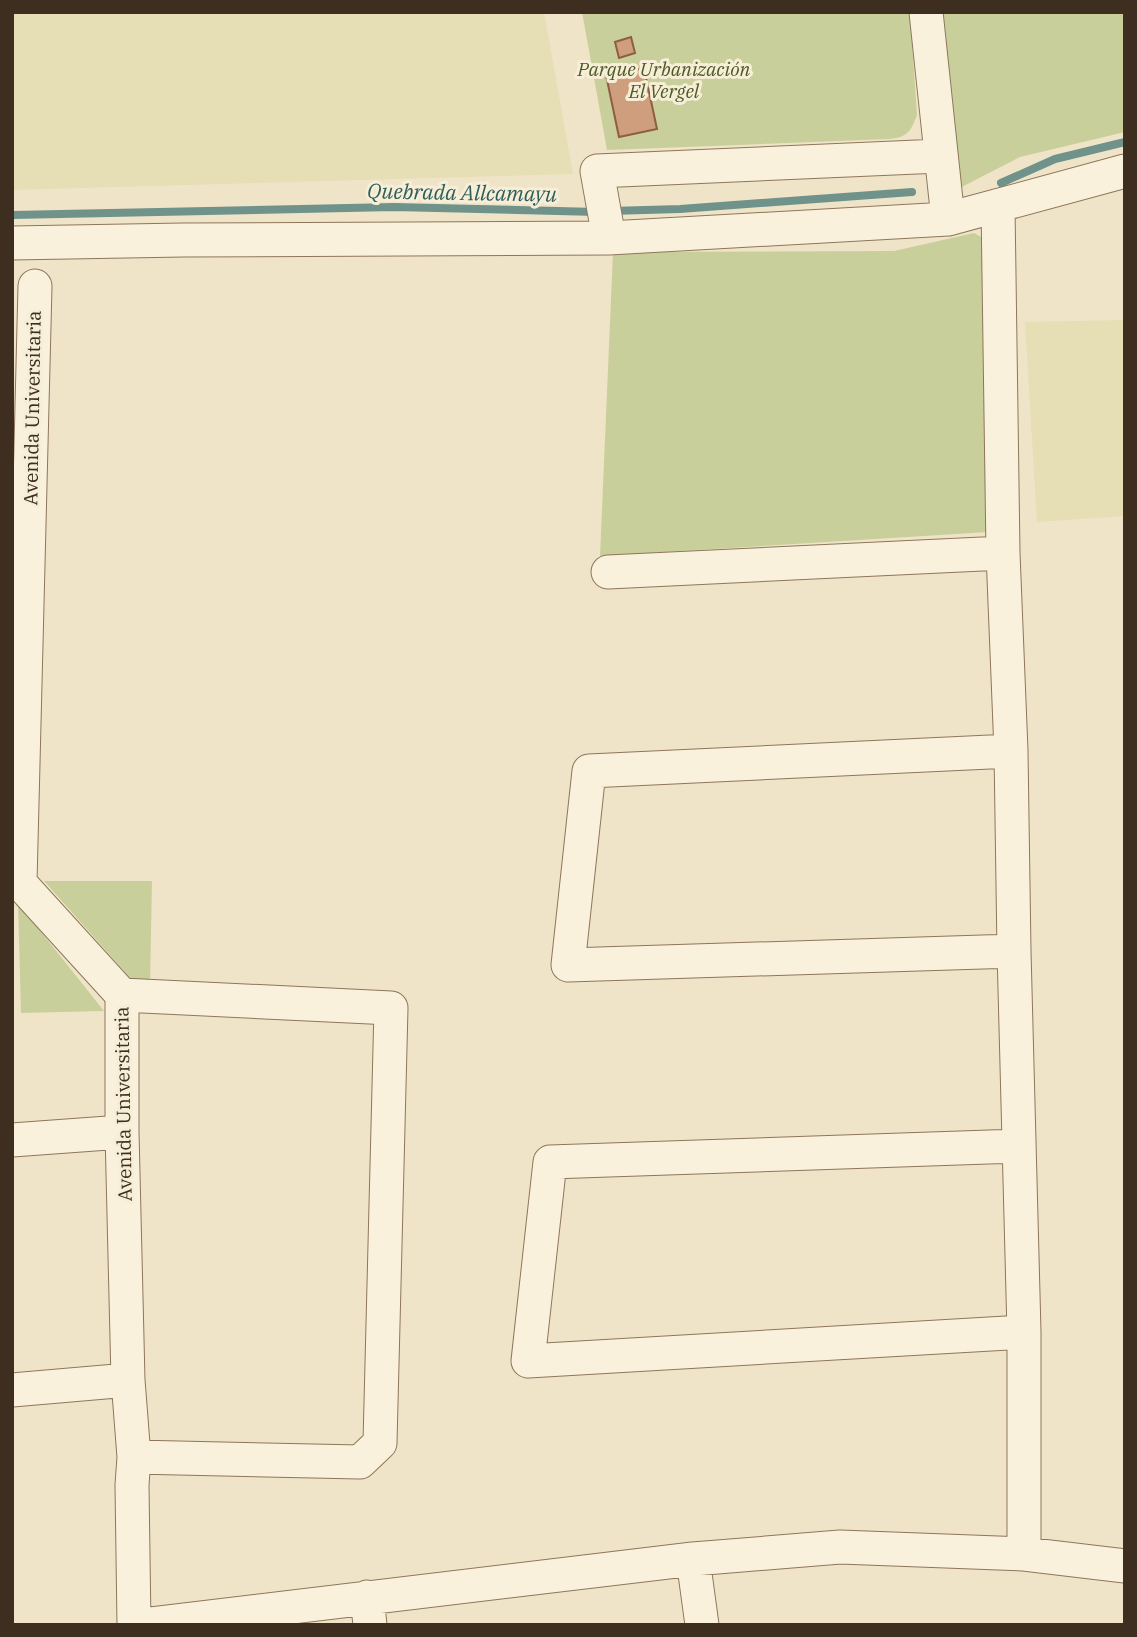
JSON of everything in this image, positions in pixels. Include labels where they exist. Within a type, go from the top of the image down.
[{"type":"street","points":[[926,12],[947,219]]},
{"type":"street","points":[[608,232],[597,171],[940,156]]},
{"type":"street","points":[[12,243],[608,232],[947,219],[1125,171]]},
{"type":"street","points":[[998,205],[1003,552],[1011,751],[1024,1332],[1024,1555]]},
{"type":"street","name":"Avenida Universitaria","points":[[35,286],[16,883],[122,995],[122,1132],[128,1380],[134,1457],[134,1625]]},
{"type":"street","points":[[608,572],[1003,552]]},
{"type":"street","points":[[1011,751],[589,771],[568,965],[1014,951]]},
{"type":"street","points":[[122,995],[391,1008],[380,1443],[360,1462],[134,1457]]},
{"type":"street","points":[[12,1140],[122,1132]]},
{"type":"street","points":[[1019,1146],[550,1162],[528,1361],[1024,1332]]},
{"type":"street","points":[[12,1390],[128,1380]]},
{"type":"street","points":[[143,1625],[368,1611],[693,1559],[840,1547],[1024,1555],[1125,1566]]},
{"type":"street","points":[[693,1559],[702,1625]]},
{"type":"shaded area","points":[[12,12],[544,12],[573,174],[12,190]]},
{"type":"shaded area","points":[[1125,320],[1125,516],[1037,522],[1025,322]]},
{"type":"green space","name":"Parque Urbanización El Vergel","points":[[582,12],[910,12],[917,115],[908,132],[901,137],[890,139],[607,150]]},
{"type":"green space","points":[[936,12],[1125,12],[1125,132],[1020,157],[956,190]]},
{"type":"green space","points":[[974,233],[983,238],[989,532],[600,556],[613,252],[894,251]]},
{"type":"green space","points":[[44,881],[152,881],[150,986],[133,981]]},
{"type":"green space","points":[[18,903],[104,1011],[21,1013]]},
{"type":"building","points":[[631,37],[635,53],[619,58],[615,42]]},
{"type":"building","points":[[644,68],[657,129],[619,137],[606,75]]},
{"type":"waterway","name":"Quebrada Allcamayu","points":[[1001,183],[1055,159],[1125,142]]},
{"type":"waterway","name":"Quebrada Allcamayu","points":[[610,211],[680,209],[912,192]]},
{"type":"waterway","name":"Quebrada Allcamayu","points":[[12,215],[394,207],[597,212]]}]
